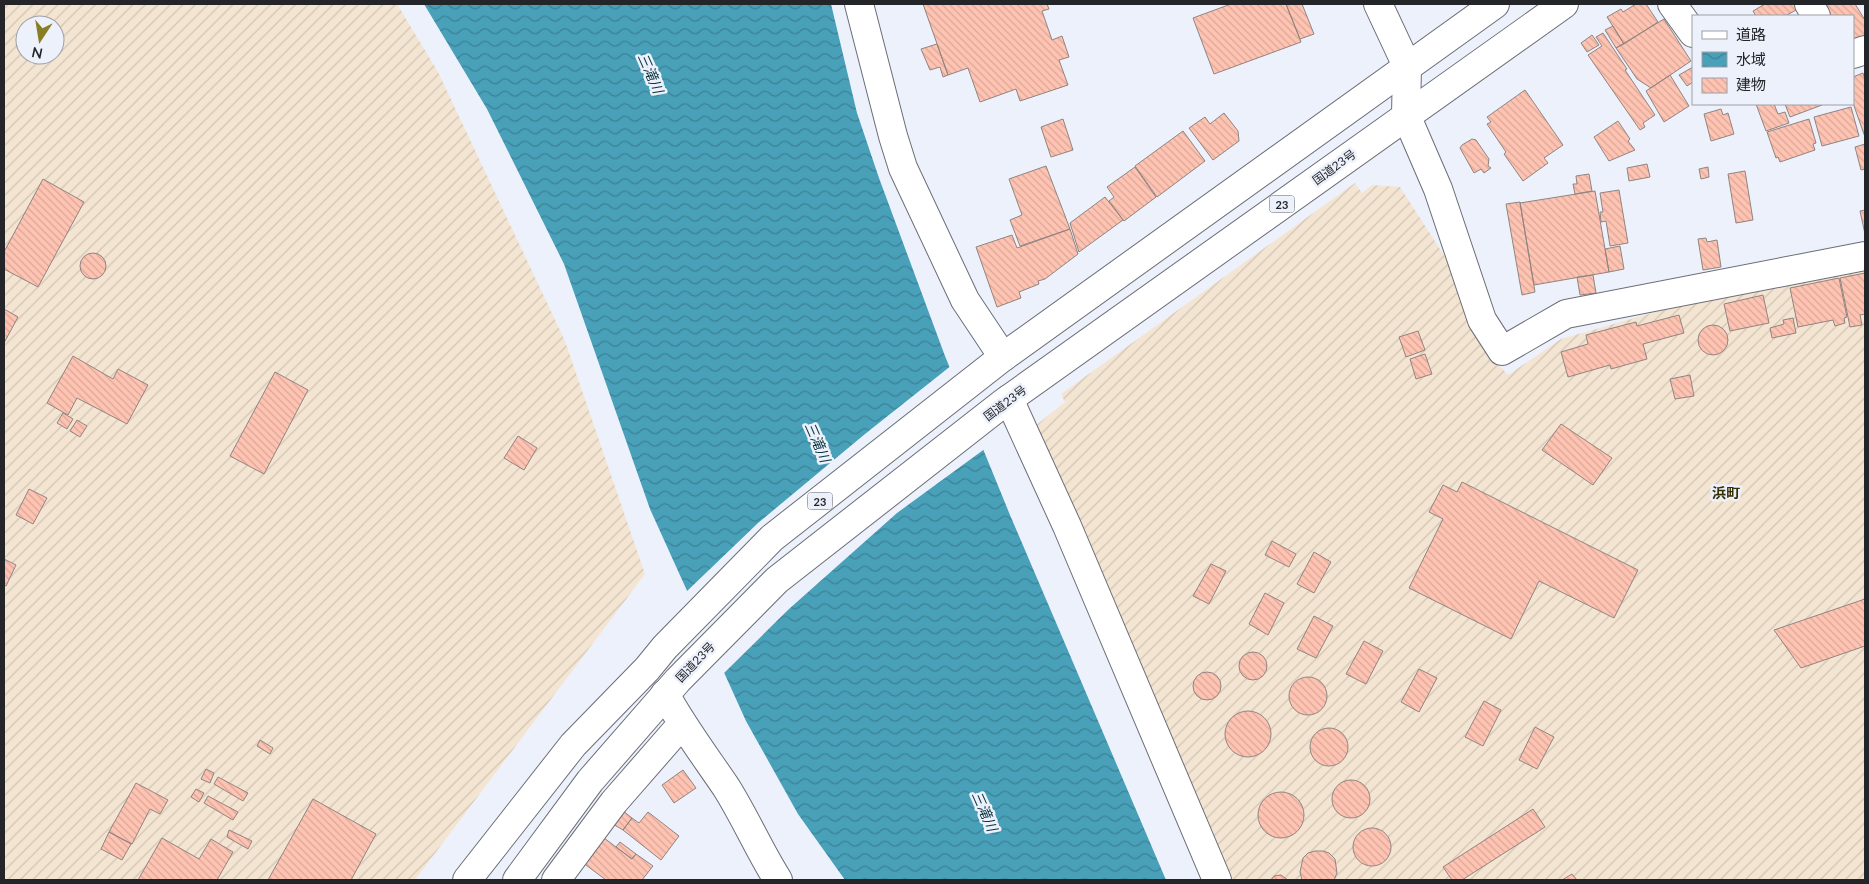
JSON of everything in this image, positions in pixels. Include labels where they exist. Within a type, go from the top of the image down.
[{"type":"main road","points":[[859,4],[903,168],[995,363]]},
{"type":"main road","points":[[1378,4],[1407,66],[1406,115],[1438,189],[1482,320],[1502,351],[1566,314],[1865,256]]},
{"type":"main road","name":"23","points":[[467,880],[574,745],[647,669],[665,647],[772,538],[995,363],[1495,4]]},
{"type":"main road","name":"国道23号","points":[[517,880],[590,781],[671,687],[777,580],[1006,402],[1564,4]]},
{"type":"main road","points":[[1672,4],[1692,32]]},
{"type":"main road","points":[[1809,4],[1815,15]]},
{"type":"main road","points":[[1006,402],[1067,526],[1217,880]]},
{"type":"main road","points":[[671,687],[682,724],[726,788],[778,880]]},
{"type":"main road","points":[[556,880],[614,802],[682,724]]},
{"type":"shaded area","points":[[4,4],[397,4],[438,72],[565,341],[645,574],[415,880],[4,880]]},
{"type":"shaded area","points":[[1355,183],[1362,193],[1372,185],[1400,187],[1449,263],[1483,348],[1508,375],[1561,339],[1687,303],[1865,270],[1865,880],[1225,880],[1034,427],[1065,402],[1061,394]]},
{"type":"water","name":"三滝川","points":[[424,4],[831,4],[857,113],[945,356],[1010,515],[1166,880],[845,880],[798,814],[746,721],[650,509],[564,264],[487,109]]},
{"type":"pier","points":[[952,365],[986,448],[897,513],[789,609],[722,675],[685,593],[758,523]]},
{"type":"building","points":[[923,4],[1047,4],[1049,9],[1042,11],[1052,40],[1062,36],[1069,57],[1059,60],[1068,85],[1020,101],[1016,89],[980,102],[968,68],[948,75]]},
{"type":"building","points":[[1231,4],[1286,4],[1301,42],[1214,74],[1193,18]]},
{"type":"building","points":[[1286,4],[1302,4],[1314,34],[1300,39]]},
{"type":"building","points":[[1636,4],[1646,4],[1658,22],[1624,44],[1607,17],[1621,9],[1623,12]]},
{"type":"building","points":[[1765,4],[1795,4],[1798,9],[1787,15],[1755,15],[1753,11]]},
{"type":"building","points":[[1820,4],[1855,4],[1865,20],[1865,37],[1854,40],[1854,15],[1826,15]]},
{"type":"building","points":[[1664,19],[1691,61],[1651,88],[1637,79],[1616,48]]},
{"type":"building","points":[[1613,26],[1624,44],[1616,48],[1605,30]]},
{"type":"building","points":[[1603,33],[1655,115],[1643,123],[1645,127],[1640,130],[1588,55],[1602,46],[1596,37]]},
{"type":"building","points":[[1592,35],[1599,45],[1587,52],[1581,43]]},
{"type":"building","points":[[937,44],[948,75],[943,77],[940,67],[930,70],[921,49]]},
{"type":"building","points":[[1692,68],[1692,83],[1687,86],[1679,75]]},
{"type":"building","points":[[1863,73],[1865,80],[1865,137],[1854,105],[1854,77]]},
{"type":"building","points":[[1670,75],[1689,106],[1664,122],[1646,91]]},
{"type":"building","points":[[1525,90],[1563,145],[1544,158],[1548,163],[1523,181],[1504,154],[1506,152],[1487,124],[1491,122],[1487,117]]},
{"type":"building","points":[[1756,105],[1774,105],[1778,114],[1785,112],[1789,123],[1766,131]]},
{"type":"building","points":[[1785,105],[1822,105],[1790,117]]},
{"type":"building","points":[[1851,107],[1859,136],[1822,146],[1814,117]]},
{"type":"building","points":[[1721,109],[1723,115],[1728,113],[1734,134],[1711,141],[1704,114]]},
{"type":"building","points":[[1224,113],[1238,131],[1239,141],[1213,160],[1189,128],[1205,117],[1210,124]]},
{"type":"building","points":[[1063,119],[1073,150],[1051,157],[1041,127]]},
{"type":"building","points":[[1809,119],[1816,143],[1813,144],[1815,150],[1780,162],[1778,157],[1776,158],[1767,132]]},
{"type":"building","points":[[1618,121],[1635,150],[1609,161],[1594,137]]},
{"type":"building","points":[[1183,131],[1205,161],[1157,197],[1135,166]]},
{"type":"building","points":[[1472,139],[1476,140],[1489,159],[1488,166],[1491,168],[1484,173],[1481,169],[1474,173],[1460,148]]},
{"type":"building","points":[[1865,144],[1865,169],[1861,170],[1855,147]]},
{"type":"building","points":[[1647,164],[1650,177],[1629,181],[1627,168]]},
{"type":"building","points":[[1046,166],[1070,229],[1020,246],[1010,220],[1022,215],[1009,179]]},
{"type":"building","points":[[1135,167],[1156,197],[1124,221],[1109,201],[1114,197],[1107,187]]},
{"type":"building","points":[[1708,167],[1709,177],[1701,179],[1699,169]]},
{"type":"building","points":[[1745,171],[1753,220],[1736,223],[1728,174]]},
{"type":"building","points":[[1589,174],[1592,191],[1575,194],[1573,184],[1577,184],[1576,176]]},
{"type":"building","points":[[43,179],[84,202],[38,287],[4,269],[4,252]]},
{"type":"building","points":[[1619,190],[1628,243],[1610,246],[1606,221],[1601,222],[1600,212],[1603,212],[1600,193]]},
{"type":"building","points":[[1595,191],[1609,272],[1534,285],[1520,203]]},
{"type":"building","points":[[1105,197],[1123,220],[1079,252],[1070,223]]},
{"type":"building","points":[[1520,202],[1535,292],[1522,295],[1506,204]]},
{"type":"building","points":[[1865,210],[1865,234],[1860,211]]},
{"type":"building","points":[[1070,229],[1078,254],[1045,279],[1038,281],[1039,284],[1019,292],[1021,298],[997,307],[976,247],[1012,235],[1017,248]]},
{"type":"building","points":[[1706,238],[1707,242],[1717,240],[1721,267],[1703,270],[1698,239]]},
{"type":"building","points":[[1620,246],[1624,269],[1609,272],[1605,249]]},
{"type":"building","points":[[93,253],[102,257],[106,266],[102,275],[93,279],[84,275],[80,266],[84,257]]},
{"type":"building","points":[[1865,273],[1865,314],[1860,315],[1862,325],[1850,327],[1840,278]]},
{"type":"building","points":[[1593,275],[1596,293],[1580,295],[1577,277]]},
{"type":"building","points":[[1839,278],[1847,317],[1844,318],[1845,323],[1835,326],[1833,320],[1798,327],[1790,288]]},
{"type":"building","points":[[1763,295],[1769,323],[1730,331],[1724,304]]},
{"type":"building","points":[[4,309],[18,317],[4,343]]},
{"type":"building","points":[[1679,315],[1684,333],[1643,344],[1647,359],[1611,369],[1610,365],[1568,377],[1561,352],[1588,344],[1586,335],[1636,322],[1637,326]]},
{"type":"building","points":[[1793,318],[1796,333],[1772,338],[1770,328],[1784,324],[1783,320]]},
{"type":"building","points":[[1713,325],[1724,329],[1728,340],[1724,351],[1713,355],[1702,351],[1698,340],[1702,329]]},
{"type":"building","points":[[1418,331],[1425,350],[1406,357],[1399,337]]},
{"type":"building","points":[[1425,354],[1432,374],[1416,379],[1410,359]]},
{"type":"building","points":[[73,356],[113,379],[118,369],[148,385],[127,424],[77,398],[68,415],[47,403]]},
{"type":"building","points":[[275,372],[308,390],[264,474],[230,456]]},
{"type":"building","points":[[1690,375],[1694,396],[1675,399],[1670,379]]},
{"type":"building","points":[[63,413],[73,419],[67,429],[57,423]]},
{"type":"building","points":[[77,420],[87,426],[80,437],[70,431]]},
{"type":"building","points":[[1561,424],[1612,458],[1593,485],[1542,450]]},
{"type":"building","points":[[518,436],[537,448],[524,470],[504,458]]},
{"type":"building","points":[[1462,482],[1638,570],[1614,618],[1539,581],[1511,639],[1409,588],[1443,519],[1429,512],[1443,485],[1457,492]]},
{"type":"building","points":[[29,489],[47,498],[33,524],[16,515]]},
{"type":"building","points":[[1272,541],[1296,554],[1289,567],[1265,555]]},
{"type":"building","points":[[1314,552],[1331,562],[1314,593],[1297,584]]},
{"type":"building","points":[[4,559],[16,565],[6,586],[4,585]]},
{"type":"building","points":[[1211,564],[1226,571],[1209,604],[1193,596]]},
{"type":"building","points":[[1265,593],[1284,603],[1268,635],[1249,624]]},
{"type":"building","points":[[1865,599],[1865,646],[1801,668],[1774,630]]},
{"type":"building","points":[[1314,616],[1333,626],[1316,658],[1297,649]]},
{"type":"building","points":[[1364,641],[1383,651],[1366,684],[1346,674]]},
{"type":"building","points":[[1253,652],[1263,656],[1267,666],[1263,676],[1253,680],[1243,676],[1239,666],[1243,656]]},
{"type":"building","points":[[1419,669],[1437,678],[1419,712],[1401,702]]},
{"type":"building","points":[[1207,672],[1217,676],[1221,686],[1217,696],[1207,700],[1197,696],[1193,686],[1197,676]]},
{"type":"building","points":[[1308,677],[1321,683],[1327,696],[1321,709],[1308,715],[1295,709],[1289,696],[1295,683]]},
{"type":"building","points":[[1484,701],[1501,710],[1483,746],[1465,737]]},
{"type":"building","points":[[1244,711],[1252,711],[1261,715],[1267,721],[1271,734],[1267,747],[1261,753],[1252,757],[1244,757],[1235,753],[1229,747],[1225,738],[1225,730],[1229,721],[1235,715]]},
{"type":"building","points":[[1535,727],[1554,737],[1537,769],[1519,760]]},
{"type":"building","points":[[1329,728],[1342,734],[1348,747],[1342,760],[1329,766],[1316,760],[1310,747],[1316,734]]},
{"type":"building","points":[[260,740],[273,748],[270,754],[257,746]]},
{"type":"building","points":[[206,769],[214,773],[210,783],[201,779]]},
{"type":"building","points":[[683,770],[696,788],[674,803],[662,785]]},
{"type":"building","points":[[218,777],[248,793],[243,801],[214,784]]},
{"type":"building","points":[[1351,780],[1364,786],[1370,799],[1364,812],[1351,818],[1338,812],[1332,799],[1338,786]]},
{"type":"building","points":[[136,783],[168,800],[160,814],[150,809],[132,844],[109,832]]},
{"type":"building","points":[[196,789],[204,793],[199,802],[191,797]]},
{"type":"building","points":[[1277,792],[1285,792],[1294,796],[1300,802],[1304,815],[1300,828],[1294,834],[1285,838],[1277,838],[1268,834],[1262,828],[1258,819],[1258,811],[1262,802],[1268,796]]},
{"type":"building","points":[[208,796],[238,812],[233,820],[204,803]]},
{"type":"building","points":[[313,799],[376,834],[351,880],[268,880]]},
{"type":"building","points":[[1533,809],[1545,827],[1462,880],[1452,880],[1443,867]]},
{"type":"building","points":[[623,811],[632,818],[623,830],[613,824]]},
{"type":"building","points":[[648,812],[679,836],[661,860],[623,830],[632,818],[639,823]]},
{"type":"building","points":[[1372,828],[1385,834],[1391,847],[1385,860],[1372,866],[1359,860],[1353,847],[1359,834]]},
{"type":"building","points":[[229,830],[252,841],[248,849],[227,837]]},
{"type":"building","points":[[109,832],[131,844],[122,860],[101,849]]},
{"type":"building","points":[[162,838],[199,859],[211,839],[233,852],[217,880],[138,880]]},
{"type":"building","points":[[604,838],[632,859],[636,854],[653,866],[642,880],[606,880],[582,862],[594,852]]},
{"type":"building","points":[[620,842],[636,854],[632,859],[616,847]]},
{"type":"building","points":[[1315,851],[1329,853],[1335,859],[1337,873],[1334,880],[1302,880],[1300,872],[1303,858],[1308,853]]},
{"type":"building","points":[[1572,874],[1577,880],[1562,880]]},
{"type":"building","points":[[1281,875],[1288,880],[1271,880],[1274,876]]},
{"type":"district","name":"浜町","points":[[1726,492]]}]
